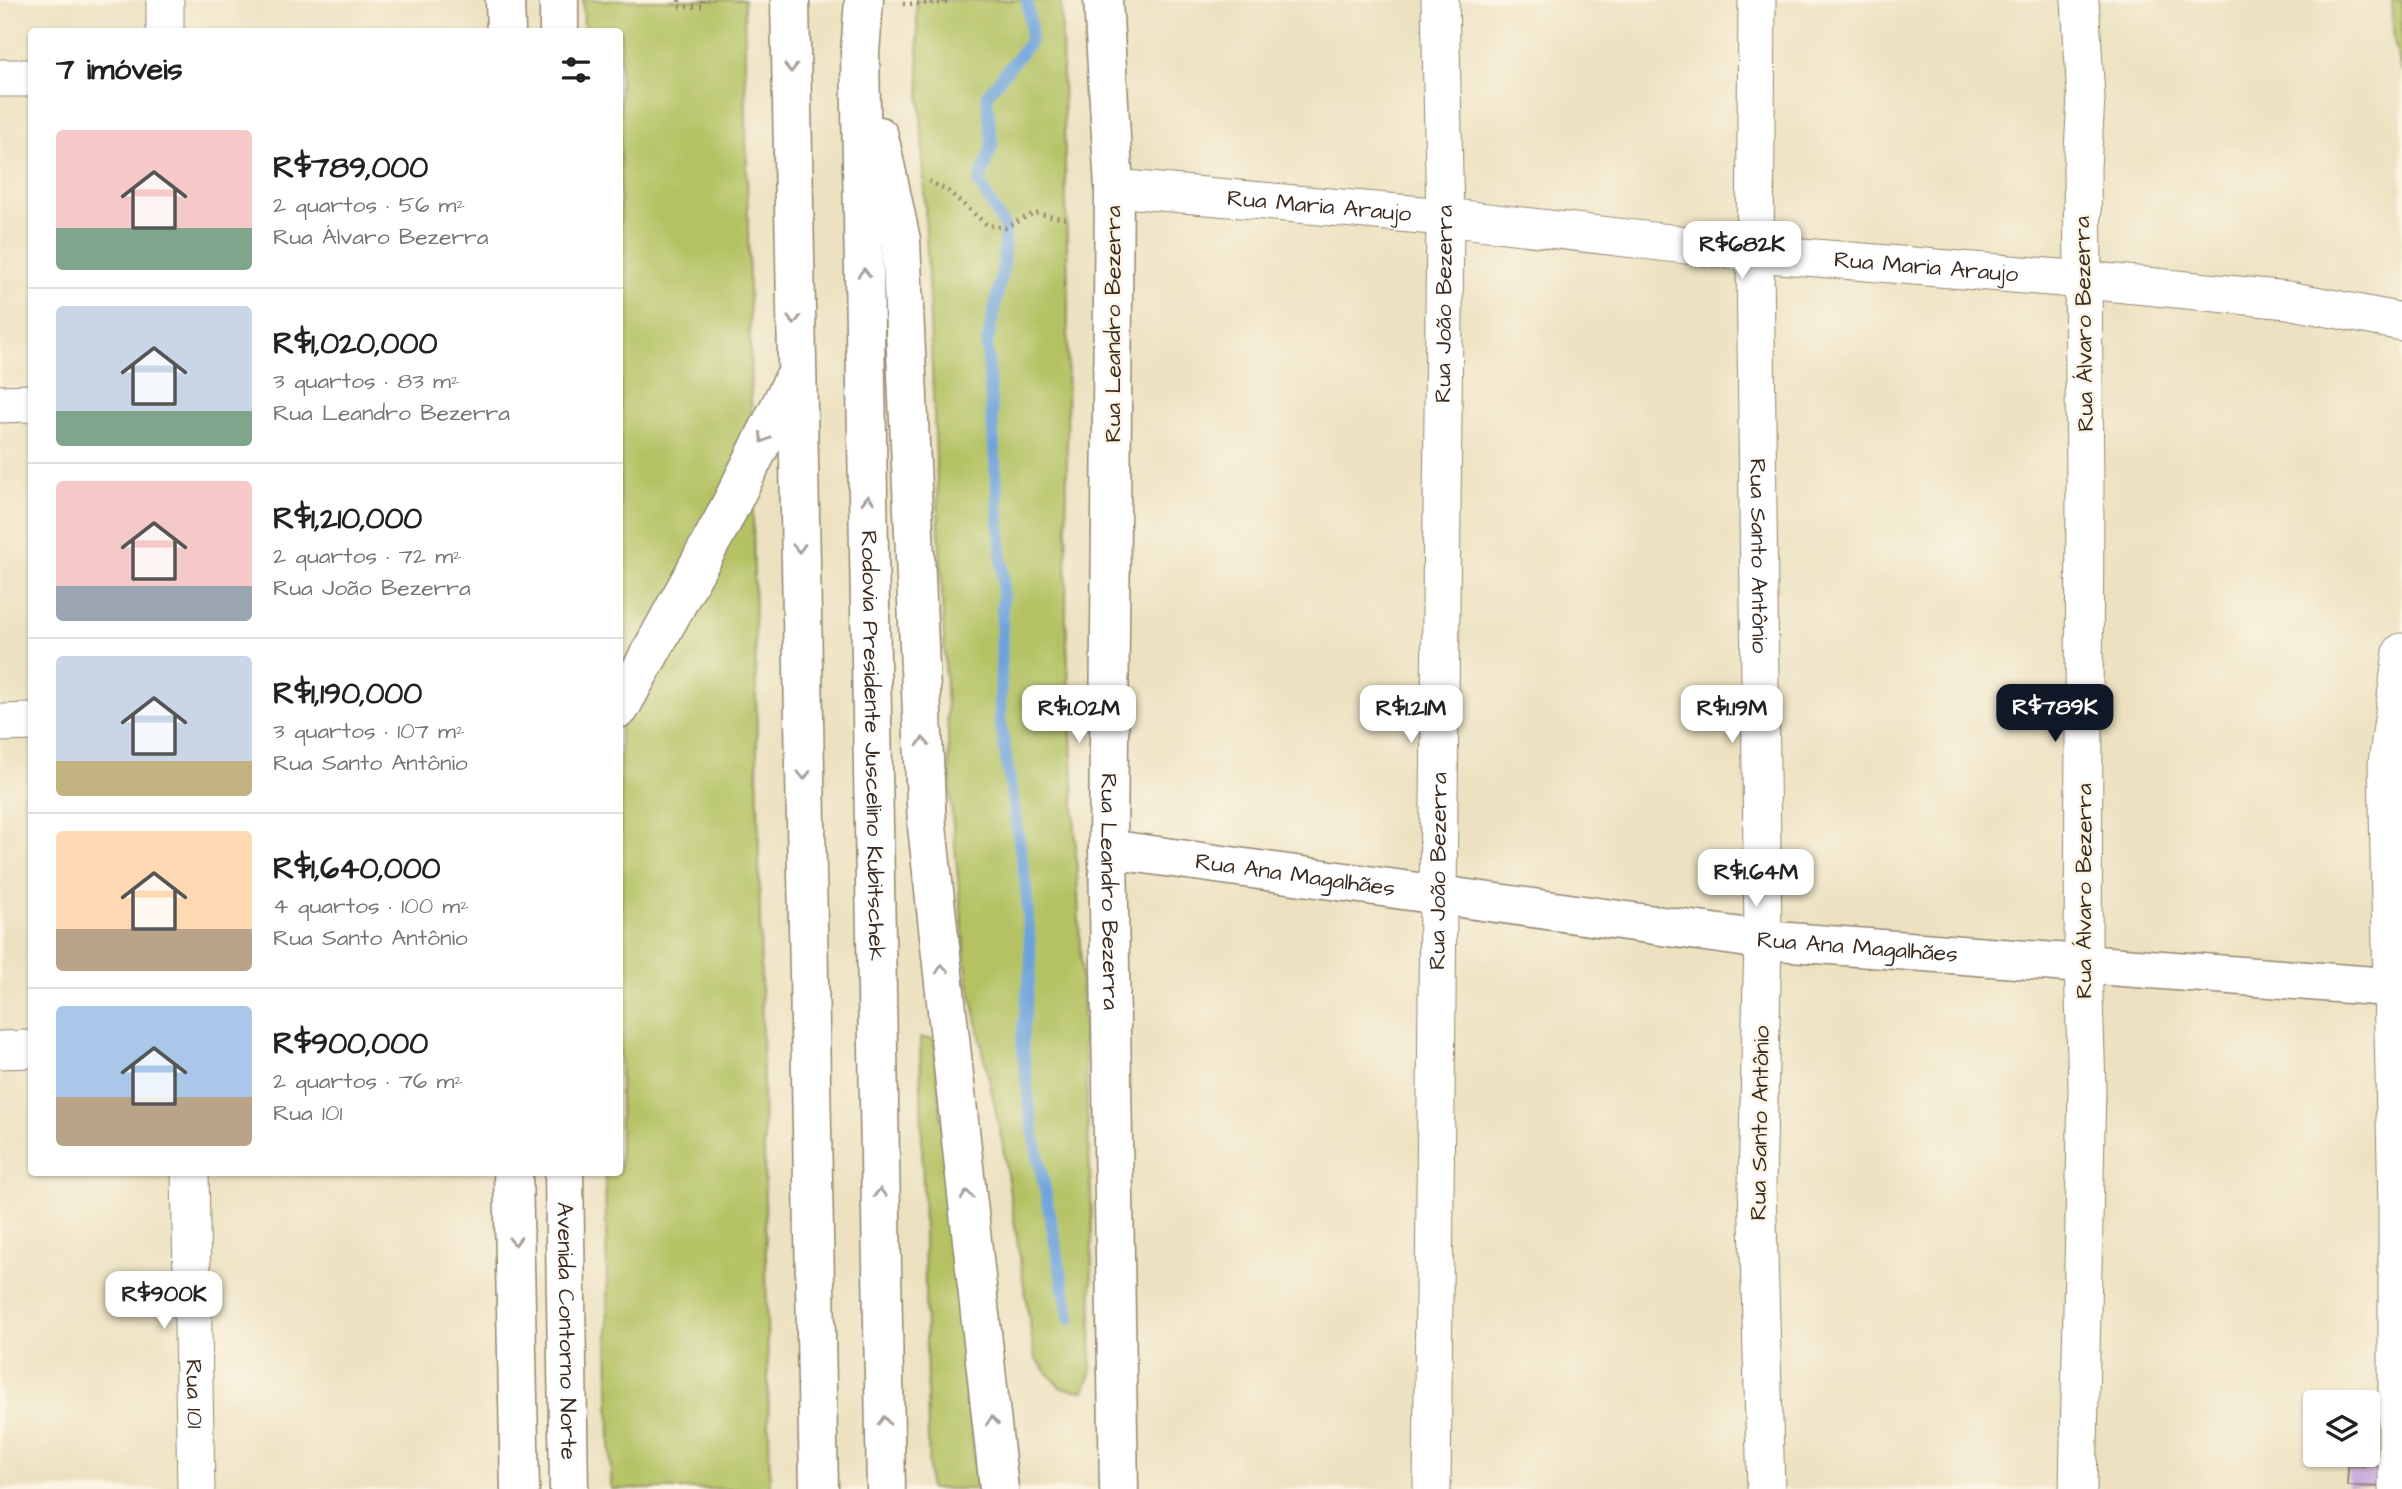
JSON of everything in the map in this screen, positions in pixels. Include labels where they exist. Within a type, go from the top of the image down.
[{"type":"main road","points":[[505,0],[506,28]]},
{"type":"main road","points":[[559,0],[559,28]]},
{"type":"main road","points":[[790,0],[818,1489]]},
{"type":"main road","name":"Rodovia Presidente Juscelino Kubitschek","points":[[864,0],[860,53],[886,1489]]},
{"type":"main road","name":"Rua Leandro Bezerra","points":[[1103,0],[1114,188],[1108,849],[1119,1489]]},
{"type":"main road","points":[[860,53],[901,240],[927,826],[999,1489]]},
{"type":"main road","points":[[623,703],[722,522],[795,377]]},
{"type":"main road","points":[[623,670],[722,522]]},
{"type":"main road","name":"Rua Ana Magalhães","points":[[1108,849],[1763,940],[2083,966],[2397,987]]},
{"type":"main road","points":[[513,1176],[520,1489]]},
{"type":"main road","name":"Avenida Contorno Norte","points":[[564,1176],[569,1489]]},
{"type":"street","points":[[165,0],[165,28]]},
{"type":"street","name":"Rua João Bezerra","points":[[1432,1489],[1445,217],[1440,0]]},
{"type":"street","name":"Rua Santo Antônio","points":[[1757,0],[1755,253],[1763,940],[1757,1187],[1766,1489]]},
{"type":"street","name":"Rua Álvaro Bezerra","points":[[2078,1489],[2087,1087],[2083,966],[2085,279],[2082,168],[2085,99],[2080,0]]},
{"type":"street","points":[[0,78],[28,78]]},
{"type":"street","name":"Rua Maria Araujo","points":[[1114,188],[1445,217],[1755,253],[2085,279],[2288,300],[2402,322]]},
{"type":"street","points":[[0,404],[28,403]]},
{"type":"street","points":[[2397,1489],[2397,987],[2387,764],[2402,652]]},
{"type":"street","points":[[0,723],[28,722]]},
{"type":"street","points":[[0,1050],[28,1049]]},
{"type":"street","name":"Rua 101","points":[[190,1176],[196,1489]]},
{"type":"path","points":[[679,0],[679,7],[703,6],[702,0]]},
{"type":"path","points":[[923,177],[948,191],[987,225],[1005,228],[1034,213],[1066,219]]},
{"type":"green space","points":[[583,0],[744,0],[770,1489],[611,1489],[605,1176],[623,1176],[623,28],[584,28]]},
{"type":"green space","points":[[916,0],[1061,0],[1068,285],[1066,618],[1092,1220],[1091,1374],[1084,1391],[1061,1388],[1035,1358],[1002,1141],[967,975],[951,804]]},
{"type":"green space","points":[[2391,0],[2402,0],[2402,71],[2394,41]]},
{"type":"green space","points":[[920,1038],[934,1039],[977,1489],[929,1489]]},
{"type":"building","points":[[2388,1466],[2387,1487],[2347,1486],[2348,1467]]},
{"type":"waterway","points":[[1027,0],[1031,30],[1029,43],[987,95],[992,146],[979,183],[1005,228],[1003,267],[987,344],[1003,577],[1000,719],[1026,886],[1031,963],[1022,1040],[1030,1113],[1070,1319]]}]
